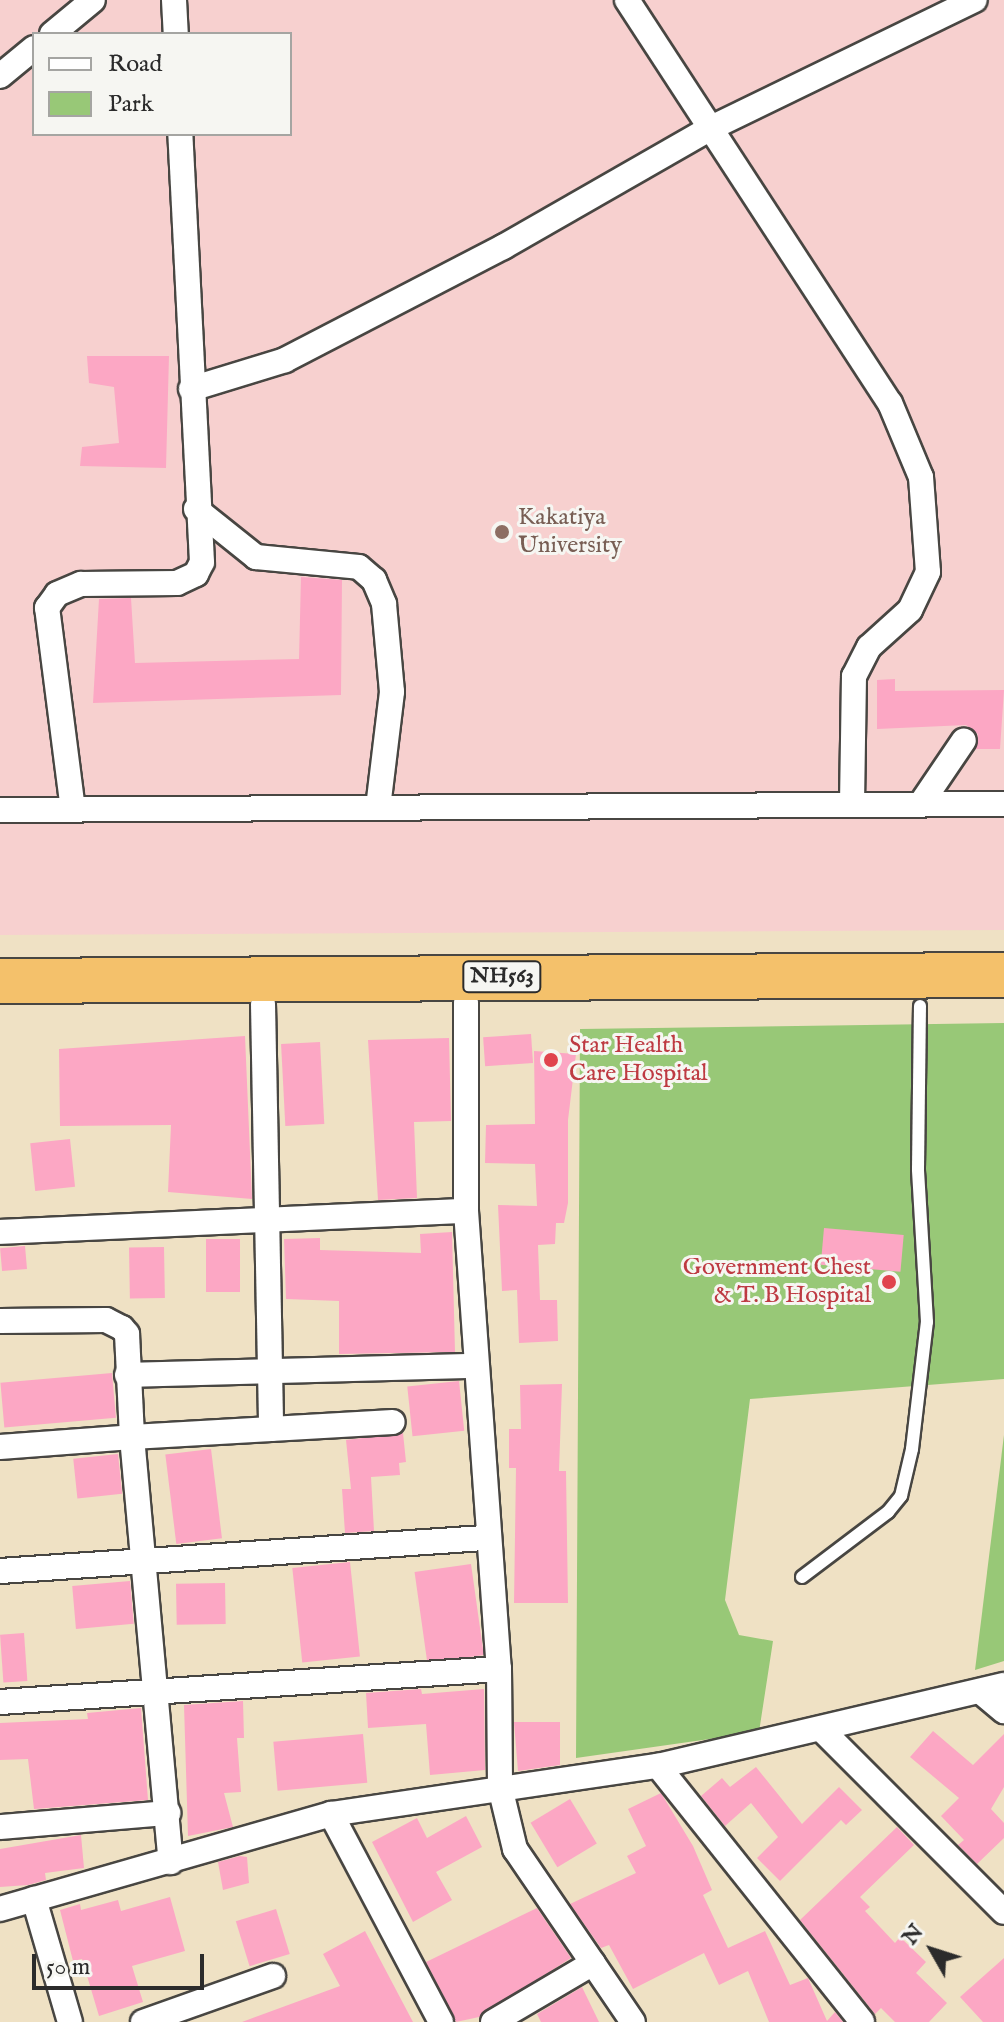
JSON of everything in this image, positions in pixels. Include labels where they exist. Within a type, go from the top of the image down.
[{"type":"highway","name":"NH563","points":[[0,981],[1004,975]]},
{"type":"highway","name":"NH563","points":[[0,1005],[1004,1005]]},
{"type":"street","points":[[54,32],[93,0]]},
{"type":"street","points":[[174,0],[176,32]]},
{"type":"street","points":[[627,0],[890,403],[921,477],[928,572],[910,610],[869,647],[854,676],[852,803]]},
{"type":"street","points":[[191,389],[285,360],[503,247],[711,128],[975,0]]},
{"type":"street","points":[[0,76],[32,50]]},
{"type":"street","points":[[73,810],[47,608],[57,594],[81,584],[177,583],[196,574],[202,562],[196,509],[180,136]]},
{"type":"street","points":[[196,509],[256,557],[359,567],[374,580],[384,604],[392,692],[378,807]]},
{"type":"street","points":[[920,805],[964,740]]},
{"type":"street","points":[[0,810],[1004,804]]},
{"type":"street","points":[[466,1003],[466,1211],[474,1366],[499,1669],[500,1787],[515,1849],[633,2022]]},
{"type":"street","points":[[263,1004],[271,1429]]},
{"type":"street","points":[[0,1232],[466,1211]]},
{"type":"street","points":[[0,1321],[115,1323],[127,1334],[127,1375],[142,1561],[171,1862]]},
{"type":"street","points":[[127,1375],[271,1368],[474,1366]]},
{"type":"street","points":[[0,1447],[393,1422]]},
{"type":"street","points":[[0,1571],[489,1538]]},
{"type":"street","points":[[0,1702],[499,1669]]},
{"type":"street","points":[[0,1909],[331,1814],[658,1766],[992,1688],[1004,1711]]},
{"type":"street","points":[[822,1730],[1004,1912]]},
{"type":"street","points":[[658,1766],[862,2022]]},
{"type":"street","points":[[0,1827],[168,1813]]},
{"type":"street","points":[[331,1814],[441,2022]]},
{"type":"street","points":[[34,1899],[70,2022]]},
{"type":"street","points":[[493,2022],[593,1963]]},
{"type":"street","points":[[143,2022],[273,1976]]},
{"type":"lane","points":[[802,1577],[888,1512],[901,1496],[912,1449],[927,1322],[918,1169],[920,1006]]},
{"type":"shaded area","name":"Kakatiya University","points":[[0,0],[1004,0],[1004,930],[0,935]]},
{"type":"green space","points":[[1004,1023],[1004,1379],[750,1399],[725,1600],[739,1635],[773,1641],[759,1732],[576,1758],[580,1029]]},
{"type":"green space","points":[[1004,1435],[1004,1661],[975,1670]]},
{"type":"building","points":[[87,356],[169,356],[166,468],[80,466],[82,447],[119,443],[114,387],[89,383]]},
{"type":"building","points":[[301,577],[342,580],[341,695],[93,703],[99,599],[131,598],[135,663],[299,659]]},
{"type":"building","points":[[895,679],[895,691],[1004,690],[1000,749],[976,749],[978,734],[966,725],[877,729],[877,680]]},
{"type":"building","points":[[531,1034],[533,1063],[485,1066],[483,1037]]},
{"type":"building","points":[[245,1036],[252,1199],[168,1192],[171,1125],[60,1126],[59,1049]]},
{"type":"building","points":[[449,1038],[451,1121],[414,1122],[417,1198],[378,1200],[368,1040]]},
{"type":"building","points":[[320,1042],[324,1124],[285,1126],[281,1044]]},
{"type":"building","points":[[534,1051],[576,1054],[568,1120],[568,1203],[564,1223],[556,1223],[555,1244],[538,1245],[540,1300],[557,1300],[558,1341],[519,1343],[517,1290],[502,1291],[498,1205],[537,1206],[535,1164],[485,1163],[486,1125],[535,1124]]},
{"type":"building","points":[[70,1139],[75,1187],[35,1191],[30,1143]]},
{"type":"building","points":[[824,1228],[904,1235],[900,1272],[821,1265]]},
{"type":"building","points":[[452,1232],[455,1352],[339,1354],[339,1301],[286,1299],[284,1239],[320,1238],[320,1250],[421,1253],[420,1234]]},
{"type":"building","points":[[206,1239],[240,1239],[240,1292],[206,1292]]},
{"type":"building","points":[[25,1246],[27,1269],[2,1271],[0,1248]]},
{"type":"building","points":[[164,1247],[165,1298],[130,1299],[129,1248]]},
{"type":"building","points":[[112,1373],[116,1418],[4,1428],[0,1383]]},
{"type":"building","points":[[459,1381],[464,1431],[413,1436],[407,1386]]},
{"type":"building","points":[[562,1384],[559,1471],[566,1471],[568,1603],[514,1603],[516,1468],[509,1468],[509,1429],[521,1429],[520,1385]]},
{"type":"building","points":[[403,1433],[406,1462],[399,1463],[400,1475],[371,1477],[374,1531],[345,1533],[342,1489],[351,1489],[346,1440]]},
{"type":"building","points":[[211,1449],[222,1538],[176,1544],[165,1455]]},
{"type":"building","points":[[118,1454],[122,1494],[77,1498],[73,1459]]},
{"type":"building","points":[[350,1562],[360,1656],[302,1663],[292,1568]]},
{"type":"building","points":[[471,1564],[484,1655],[427,1663],[415,1572]]},
{"type":"building","points":[[130,1581],[134,1624],[76,1629],[72,1586]]},
{"type":"building","points":[[225,1583],[226,1624],[177,1625],[176,1584]]},
{"type":"building","points":[[24,1633],[27,1681],[3,1683],[0,1635]]},
{"type":"building","points":[[421,1689],[422,1694],[484,1689],[485,1770],[430,1775],[426,1724],[368,1728],[366,1693]]},
{"type":"building","points":[[243,1701],[244,1738],[237,1738],[241,1792],[224,1793],[233,1827],[188,1836],[184,1705]]},
{"type":"building","points":[[141,1708],[148,1800],[34,1809],[28,1759],[0,1760],[0,1723],[88,1719],[87,1713]]},
{"type":"building","points":[[514,1722],[560,1722],[560,1765],[518,1771]]},
{"type":"building","points":[[933,1731],[973,1765],[1004,1734],[1004,1787],[991,1809],[1004,1823],[1004,1838],[977,1864],[958,1845],[964,1840],[941,1816],[959,1798],[910,1757]]},
{"type":"building","points":[[363,1734],[367,1783],[278,1791],[273,1742]]},
{"type":"building","points":[[756,1767],[802,1824],[839,1787],[862,1810],[846,1825],[841,1820],[780,1881],[757,1858],[778,1837],[751,1803],[725,1826],[701,1796],[722,1778],[730,1787]]},
{"type":"building","points":[[661,1793],[693,1846],[712,1890],[703,1895],[728,1948],[765,1931],[790,1985],[808,1978],[827,2021],[835,2012],[843,2022],[769,2022],[748,1971],[719,1985],[704,1953],[633,1989],[609,1945],[601,1948],[570,1904],[636,1873],[627,1856],[646,1846],[628,1809]]},
{"type":"building","points":[[570,1799],[597,1844],[557,1867],[531,1823]]},
{"type":"building","points":[[466,1816],[482,1847],[436,1872],[452,1900],[413,1922],[372,1842],[417,1818],[427,1838]]},
{"type":"building","points":[[897,1827],[914,1845],[860,1897],[870,1907],[865,1911],[895,1943],[900,1937],[926,1962],[916,1973],[947,2003],[929,2022],[895,2022],[881,2008],[875,2014],[800,1920]]},
{"type":"building","points":[[81,1835],[84,1868],[45,1873],[46,1880],[28,1885],[0,1887],[0,1849]]},
{"type":"building","points":[[247,1857],[249,1883],[223,1890],[218,1862]]},
{"type":"building","points":[[170,1897],[185,1951],[132,1966],[143,2002],[99,2016],[82,1959],[73,1961],[60,1910],[80,1904],[81,1910],[118,1900],[121,1911]]},
{"type":"building","points":[[537,1908],[571,1958],[479,2017],[456,2022],[426,1962]]},
{"type":"building","points":[[276,1909],[290,1954],[250,1966],[236,1921]]},
{"type":"building","points":[[365,1931],[413,2022],[242,2022],[340,1986],[323,1954]]},
{"type":"building","points":[[1004,1958],[1004,2022],[983,2022],[960,1997]]},
{"type":"building","points":[[582,1987],[599,2022],[541,2022],[537,2014]]},
{"type":"place","name":"Kakatiya University","points":[[502,532]]},
{"type":"place","name":"Star Health Care Hospital","points":[[551,1060]]},
{"type":"place","name":"Government Chest & T. B Hospital","points":[[889,1282]]}]
